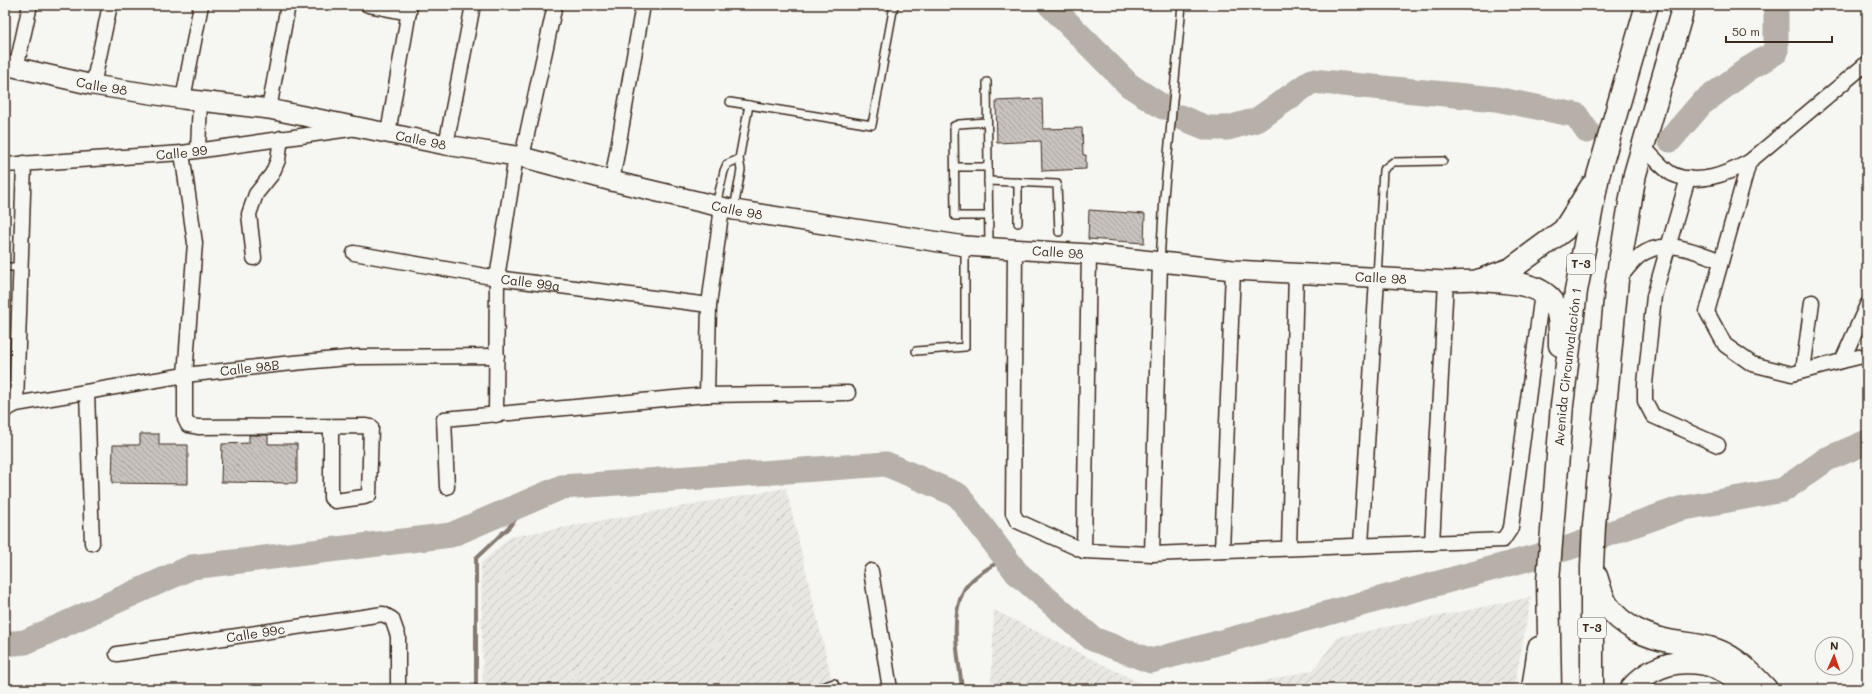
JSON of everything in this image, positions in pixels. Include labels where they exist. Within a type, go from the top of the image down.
[{"type":"main road","name":"Avenida Circunvalación 1","points":[[1550,689],[1548,581],[1562,405],[1576,291],[1598,176],[1647,5]]},
{"type":"main road","name":"T-3","points":[[1592,689],[1592,566],[1594,525],[1617,280],[1635,174],[1684,5]]},
{"type":"main road","points":[[1480,280],[1511,269],[1564,230],[1598,176]]},
{"type":"main road","points":[[1480,280],[1519,284],[1531,287],[1542,293],[1555,305],[1559,322],[1562,405]]},
{"type":"main road","points":[[1592,566],[1607,604],[1619,619],[1636,631],[1658,639],[1697,644],[1718,650],[1735,660],[1753,675],[1766,689]]},
{"type":"main road","points":[[1533,689],[1548,581]]},
{"type":"main road","points":[[1631,689],[1640,678],[1663,667],[1687,661],[1708,664],[1724,671],[1747,689]]},
{"type":"street","points":[[11,67],[30,5]]},
{"type":"street","points":[[93,85],[110,5]]},
{"type":"street","points":[[198,150],[192,100],[201,5]]},
{"type":"street","points":[[270,109],[288,5]]},
{"type":"street","points":[[368,5],[410,9],[388,133]]},
{"type":"street","points":[[446,145],[473,5]]},
{"type":"street","points":[[496,414],[497,278],[519,157],[555,5]]},
{"type":"street","points":[[612,181],[643,5]]},
{"type":"street","points":[[1643,146],[1672,174],[1688,178],[1710,178],[1728,173],[1749,162],[1867,63]]},
{"type":"street","name":"Calle 98","points":[[11,67],[93,85],[192,100],[270,109],[357,128],[519,157],[612,181],[724,207],[965,246],[1089,254],[1234,270],[1296,272],[1446,282],[1480,280]]},
{"type":"street","name":"Calle 99","points":[[5,164],[182,153],[357,128]]},
{"type":"street","points":[[254,258],[249,214],[256,194],[272,174],[278,160],[280,138]]},
{"type":"street","points":[[182,153],[195,243],[185,375],[185,419],[188,425],[198,427],[365,426],[371,427],[369,495],[364,497],[335,500],[331,498],[331,427]]},
{"type":"street","points":[[1749,162],[1707,312],[1725,345],[1752,364],[1792,374],[1867,355]]},
{"type":"street","points":[[11,407],[21,267],[24,164]]},
{"type":"street","points":[[1688,178],[1654,296],[1645,384],[1645,401],[1652,416],[1718,445]]},
{"type":"street","points":[[707,395],[709,305],[724,207]]},
{"type":"street","points":[[1617,280],[1639,256],[1654,249],[1668,246],[1680,246],[1721,261]]},
{"type":"street","points":[[1015,249],[1013,513],[1018,521],[1084,551],[1152,554],[1504,540],[1511,528],[1542,293]]},
{"type":"street","name":"Calle 99a","points":[[354,252],[497,278],[709,305]]},
{"type":"street","points":[[1084,551],[1089,254]]},
{"type":"street","points":[[1152,554],[1160,262]]},
{"type":"street","points":[[1222,551],[1234,270]]},
{"type":"street","points":[[1289,548],[1296,272]]},
{"type":"street","points":[[1361,546],[1377,278]]},
{"type":"street","points":[[1432,543],[1446,282]]},
{"type":"street","points":[[1803,371],[1812,302]]},
{"type":"street","points":[[1842,361],[1867,305]]},
{"type":"street","name":"Calle 98B","points":[[11,407],[185,375],[357,357],[497,356]]},
{"type":"street","points":[[87,392],[92,543]]},
{"type":"street","points":[[446,487],[444,419],[707,395],[848,393]]},
{"type":"street","points":[[871,571],[890,689]]},
{"type":"street","name":"Calle 99c","points":[[117,654],[383,614],[392,620],[398,636],[398,689]]},
{"type":"lane","points":[[730,102],[872,125],[894,5]]},
{"type":"lane","points":[[1160,262],[1164,197],[1182,5]]},
{"type":"lane","points":[[987,82],[989,248]]},
{"type":"lane","points":[[724,207],[741,170],[739,159],[749,105]]},
{"type":"lane","points":[[988,122],[955,125],[955,216],[989,216]]},
{"type":"lane","points":[[724,207],[724,170],[728,164],[739,159]]},
{"type":"lane","points":[[1377,278],[1381,178],[1383,170],[1393,162],[1443,161]]},
{"type":"lane","points":[[955,167],[988,167]]},
{"type":"lane","points":[[988,181],[1057,184],[1059,232]]},
{"type":"lane","points":[[1018,182],[1018,223]]},
{"type":"lane","points":[[916,350],[966,347],[965,246]]},
{"type":"lane","points":[[5,267],[21,267]]},
{"type":"lane","points":[[816,689],[834,683],[836,689]]},
{"type":"shaded area","points":[[786,488],[834,689],[483,689],[481,563],[510,537]]},
{"type":"shaded area","points":[[1531,597],[1514,689],[991,689],[994,610],[1148,687],[1242,686],[1313,670],[1338,637]]},
{"type":"building","points":[[1042,99],[1043,129],[1082,128],[1083,155],[1086,155],[1086,169],[1042,171],[1041,141],[997,143],[996,101]]},
{"type":"building","points":[[1089,210],[1145,214],[1144,243],[1088,239]]},
{"type":"building","points":[[140,434],[159,434],[159,445],[188,445],[188,484],[112,483],[113,445],[138,445],[140,444]]},
{"type":"building","points":[[249,435],[268,435],[268,444],[297,444],[297,483],[221,482],[222,444],[249,443]]},
{"type":"waterway","points":[[1050,5],[1129,85],[1163,107]]},
{"type":"waterway","points":[[1670,140],[1701,104],[1748,69],[1776,52],[1776,5]]},
{"type":"waterway","points":[[1180,117],[1207,128],[1228,128],[1257,120],[1312,81],[1496,99],[1576,115],[1587,131]]},
{"type":"waterway","points":[[5,644],[25,642],[192,567],[451,535],[562,487],[886,464],[958,495],[1017,573],[1093,639],[1151,661],[1568,548],[1679,509],[1783,490],[1827,459],[1867,442]]},
{"type":"waterway","points":[[476,689],[476,558],[509,527],[530,501]]},
{"type":"waterway","points":[[962,689],[956,640],[959,603],[966,587],[975,577],[1005,558]]}]
